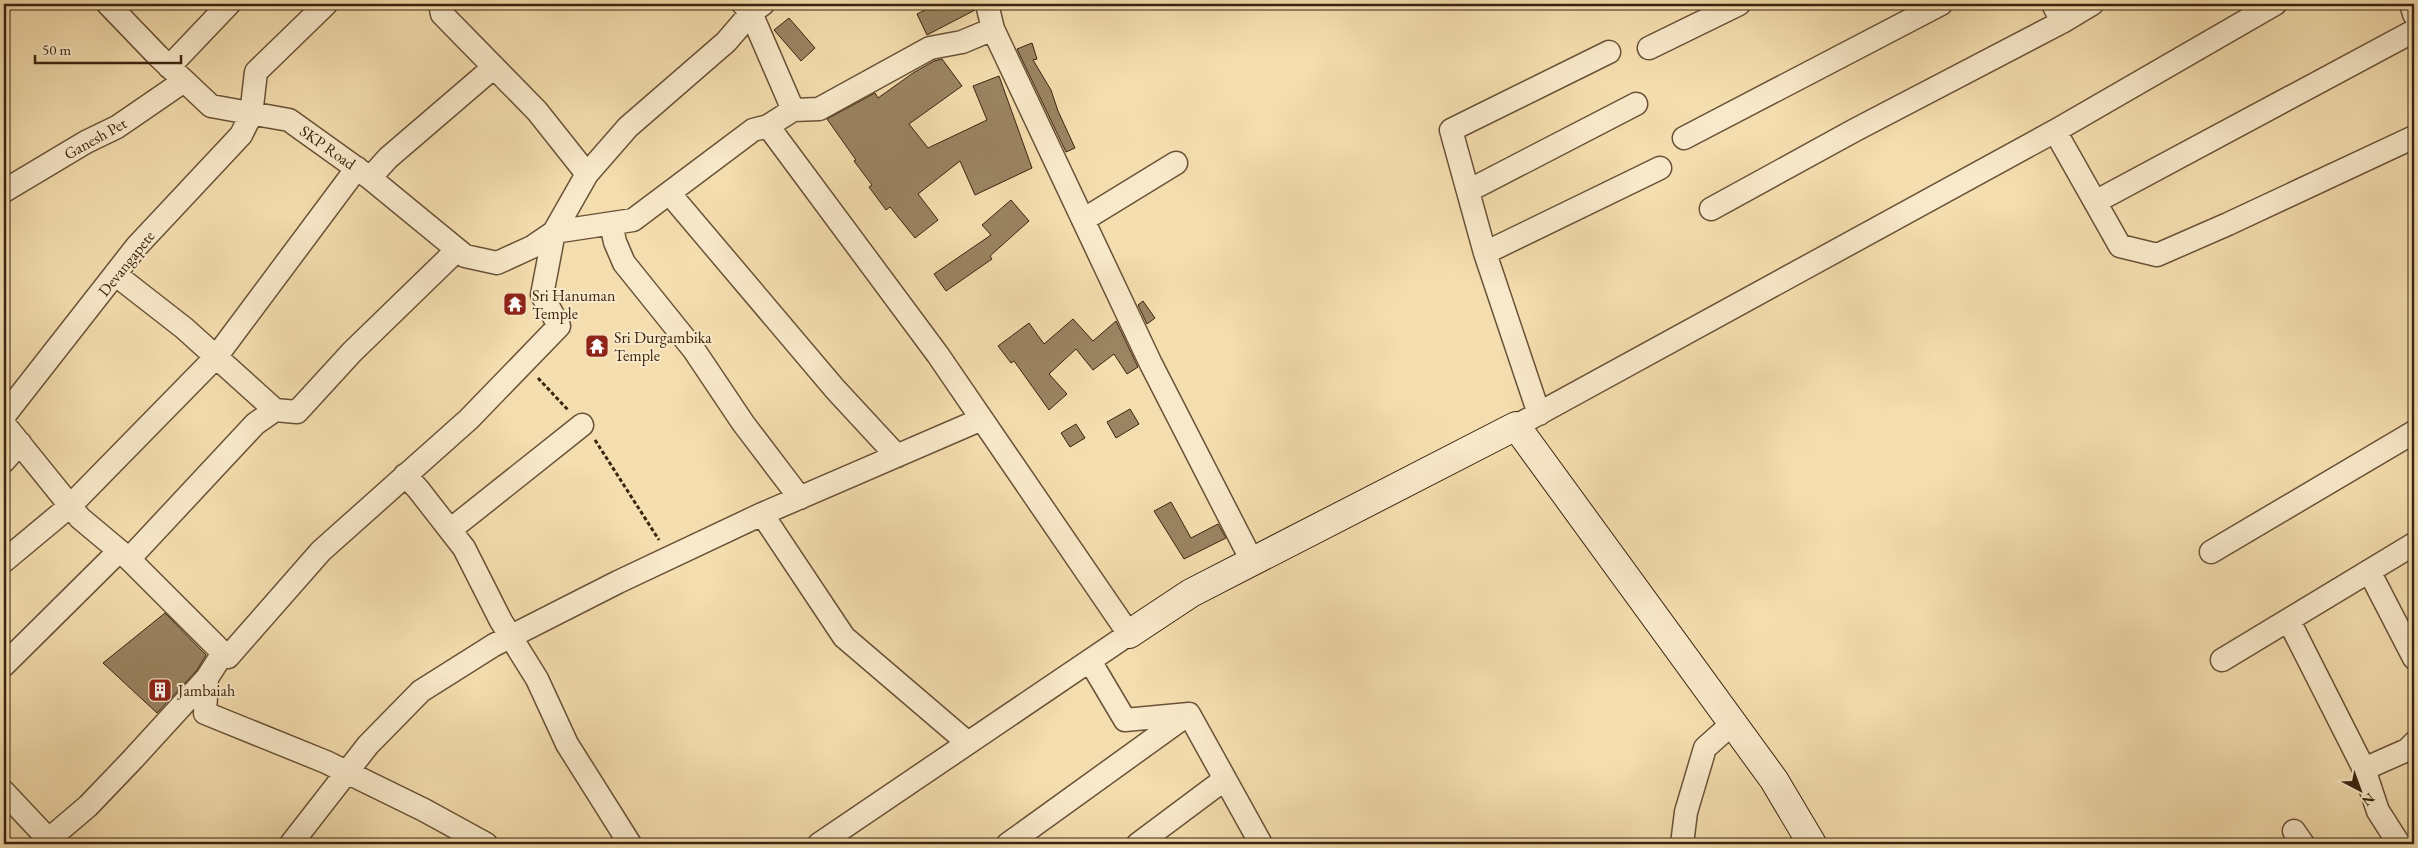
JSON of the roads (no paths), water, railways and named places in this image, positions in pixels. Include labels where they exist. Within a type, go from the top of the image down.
[{"type":"street","name":"SKP Road","points":[[108,4],[176,74],[211,106],[251,115],[289,120],[364,173],[465,256],[497,263],[532,246],[554,232]]},
{"type":"street","name":"Ganesh Pet","points":[[4,191],[86,142],[117,127],[176,74],[229,4]]},
{"type":"street","name":"Devangapete","points":[[4,416],[138,246],[242,135],[251,115],[256,72],[326,4]]},
{"type":"street","points":[[440,4],[442,14],[537,111],[587,174]]},
{"type":"street","points":[[987,4],[994,29],[1083,220],[1152,364],[1252,561]]},
{"type":"street","points":[[1649,48],[1739,4]]},
{"type":"street","points":[[1684,138],[1941,4]]},
{"type":"street","points":[[1712,209],[1855,130],[2057,13],[2092,4]]},
{"type":"street","points":[[819,844],[1191,593],[1528,420],[2055,131],[2275,4]]},
{"type":"street","points":[[2411,4],[2414,14]]},
{"type":"street","points":[[752,7],[793,110]]},
{"type":"street","points":[[4,424],[80,518],[124,555],[228,657],[321,551],[469,419],[559,326],[542,295],[554,232],[587,174],[628,127],[726,42],[752,7]]},
{"type":"street","points":[[554,232],[633,220],[753,130],[768,126],[793,110],[819,110],[930,48],[962,42],[994,29]]},
{"type":"street","points":[[2096,202],[2414,31]]},
{"type":"street","points":[[1609,52],[1451,130],[1528,420],[1733,724],[1774,780],[1812,844]]},
{"type":"street","points":[[4,561],[70,506],[216,357],[364,173],[388,158],[494,67]]},
{"type":"street","points":[[1468,191],[1636,104]]},
{"type":"street","points":[[768,126],[938,355],[1129,634]]},
{"type":"street","points":[[2055,131],[2120,246],[2157,255],[2414,137]]},
{"type":"street","points":[[1083,220],[1176,163]]},
{"type":"street","points":[[1485,253],[1660,168]]},
{"type":"street","points":[[670,194],[836,389],[896,456]]},
{"type":"street","points":[[611,224],[615,242],[624,263],[694,350],[743,423],[800,498]]},
{"type":"street","points":[[116,275],[184,328],[275,410],[297,412],[352,352],[457,250]]},
{"type":"street","points":[[4,665],[124,555],[255,424],[275,410]]},
{"type":"street","points":[[291,844],[368,745],[421,691],[511,636],[666,559],[762,514],[982,419]]},
{"type":"street","points":[[450,530],[582,425]]},
{"type":"street","points":[[2211,552],[2414,432]]},
{"type":"street","points":[[4,461],[20,443]]},
{"type":"street","points":[[405,476],[464,548],[511,636],[537,679],[567,744],[630,844]]},
{"type":"street","points":[[762,514],[844,637],[968,743]]},
{"type":"street","points":[[2222,660],[2414,544]]},
{"type":"street","points":[[2368,571],[2414,658]]},
{"type":"street","points":[[2288,621],[2364,769],[2378,811],[2399,844]]},
{"type":"street","points":[[7,802],[51,842],[88,806],[207,678],[223,653]]},
{"type":"street","points":[[1090,661],[1125,720],[1189,714]]},
{"type":"street","points":[[207,678],[205,713],[347,772],[424,810],[486,844]]},
{"type":"street","points":[[1189,714],[1261,844]]},
{"type":"street","points":[[1008,844],[1189,714]]},
{"type":"street","points":[[1682,844],[1686,812],[1705,748],[1733,724]]},
{"type":"street","points":[[2364,769],[2407,750],[2414,743]]},
{"type":"street","points":[[1138,844],[1225,779]]},
{"type":"place","name":"Sri Hanuman Temple","points":[[515,304]]},
{"type":"place","name":"Sri Durgambika Temple","points":[[597,346]]},
{"type":"place","name":"Jambaiah","points":[[160,690]]}]
